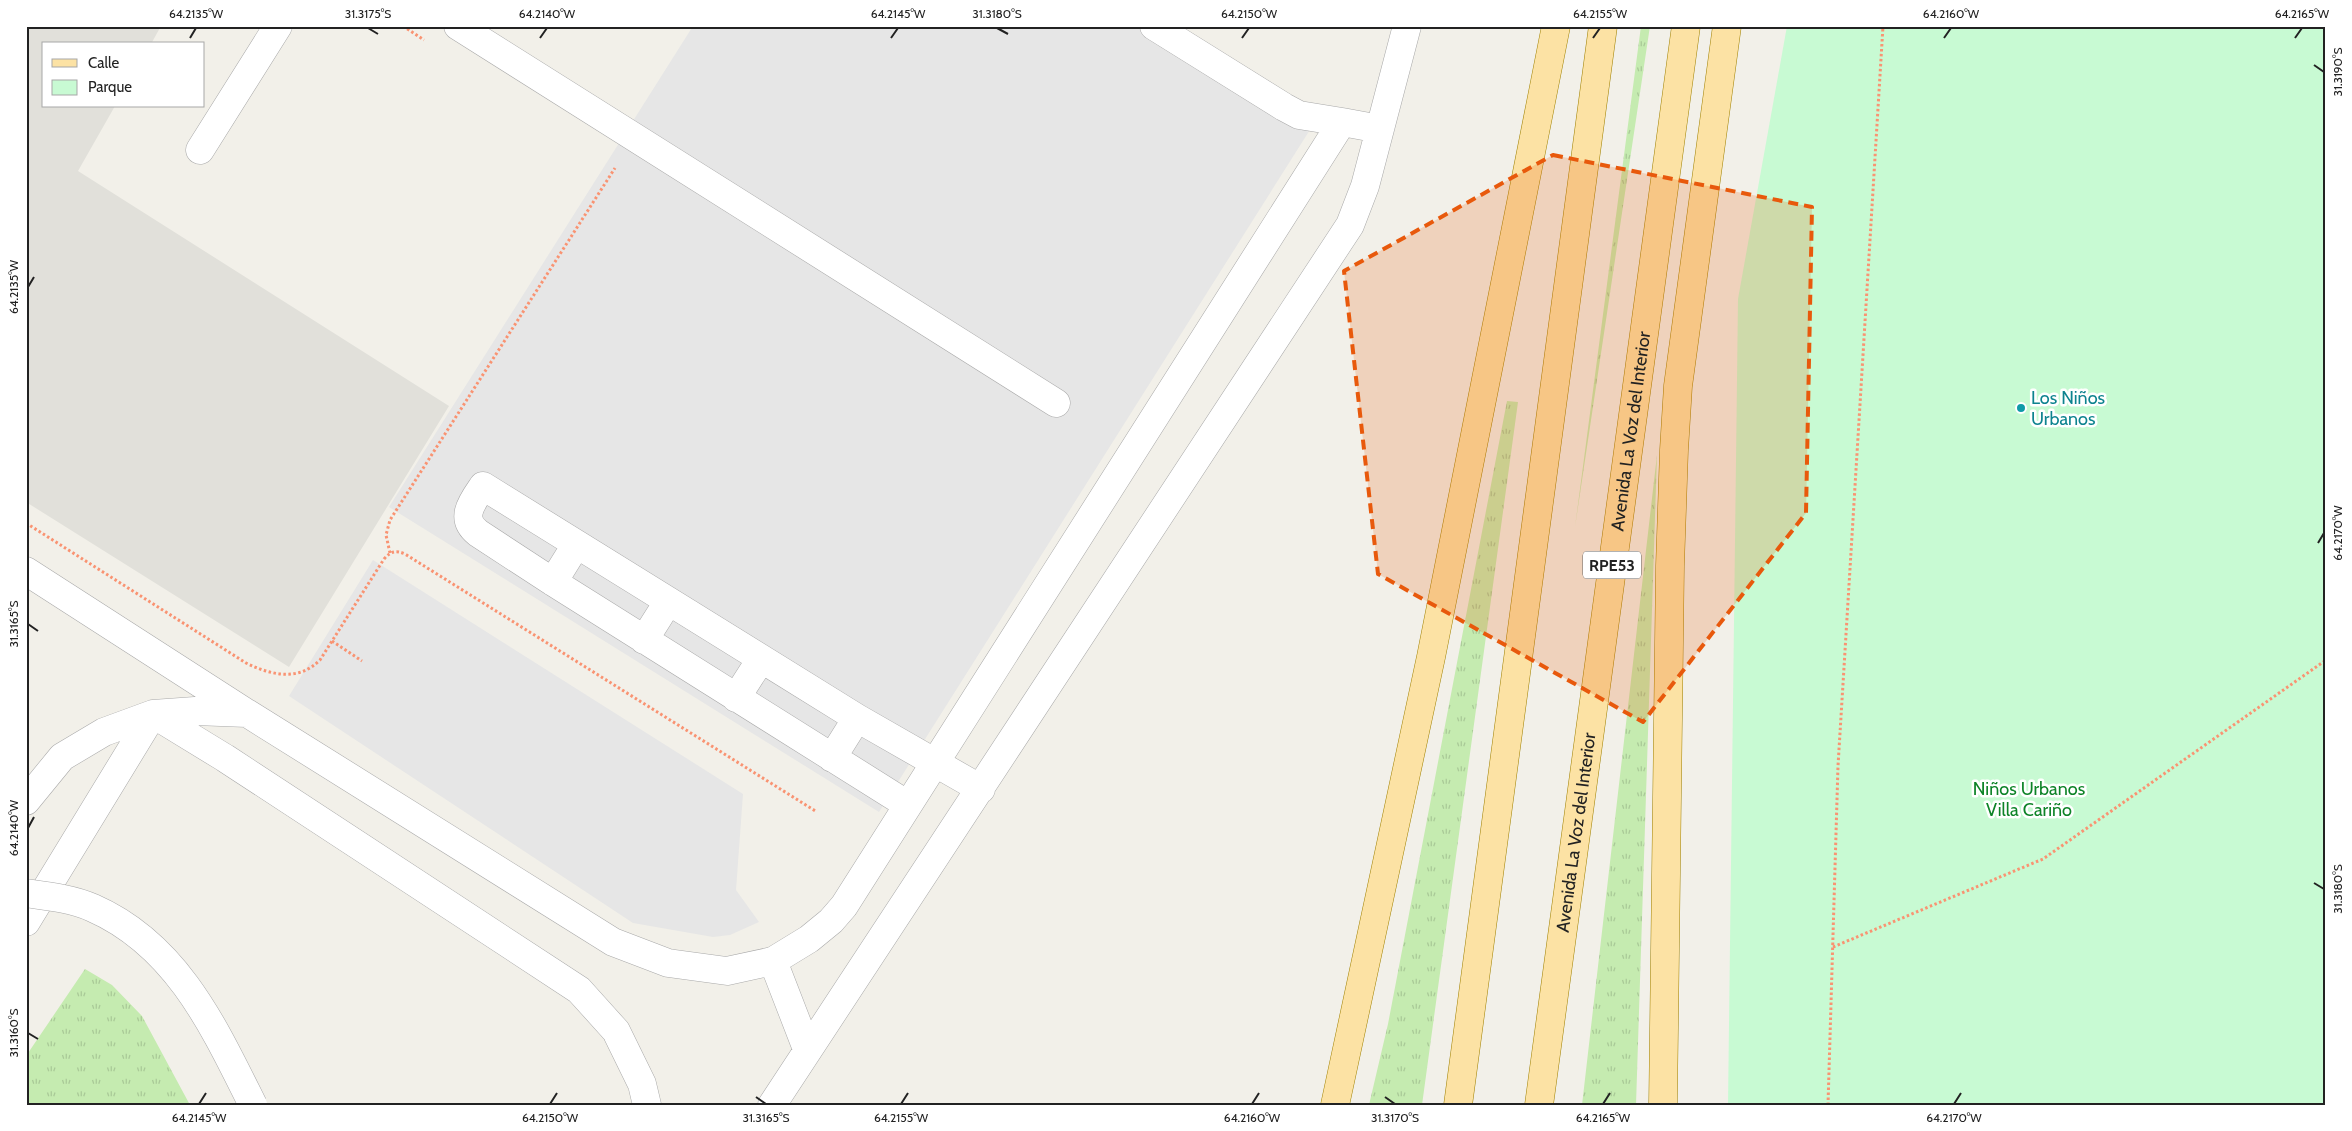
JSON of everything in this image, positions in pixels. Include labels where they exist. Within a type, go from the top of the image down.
[{"type":"main road","points":[[1335,1105],[1431,657],[1556,26]]},
{"type":"main road","points":[[1458,1105],[1526,585],[1604,26]]},
{"type":"main road","name":"Avenida La Voz del Interior","points":[[1539,1105],[1686,26]]},
{"type":"main road","points":[[1663,1105],[1670,566],[1674,450],[1678,386],[1727,26]]},
{"type":"lane","points":[[200,150],[278,26]]},
{"type":"lane","points":[[458,26],[1056,403]]},
{"type":"lane","points":[[1154,26],[1284,107],[1306,117],[1380,129]]},
{"type":"lane","points":[[772,1105],[1350,224],[1365,186],[1407,26]]},
{"type":"lane","points":[[26,571],[247,713],[612,942],[668,963],[727,971],[773,961],[809,938],[831,921],[844,906],[1342,122]]},
{"type":"lane","points":[[908,805],[644,640],[478,533],[469,522],[469,507],[483,486],[856,718],[981,789]]},
{"type":"lane","points":[[553,582],[576,545]]},
{"type":"lane","points":[[644,640],[668,602]]},
{"type":"lane","points":[[736,698],[761,659]]},
{"type":"lane","points":[[26,801],[62,758],[104,732],[153,714],[194,711],[247,713]]},
{"type":"lane","points":[[26,922],[153,714]]},
{"type":"lane","points":[[153,714],[225,758],[579,990],[616,1032],[642,1084],[647,1105]]},
{"type":"lane","points":[[832,758],[856,718]]},
{"type":"lane","points":[[26,893],[55,897],[92,907],[128,926],[162,954],[195,996],[253,1105]]},
{"type":"lane","points":[[773,961],[807,1049]]},
{"type":"path","points":[[402,26],[428,42]]},
{"type":"path","points":[[1828,1105],[1838,756],[1883,26]]},
{"type":"path","points":[[390,553],[386,535],[390,520],[617,164]]},
{"type":"path","points":[[26,523],[246,663],[266,673],[284,676],[314,666],[384,559],[390,553],[397,551],[406,554],[817,812]]},
{"type":"path","points":[[332,641],[362,660]]},
{"type":"path","points":[[1832,947],[2043,859],[2326,660]]},
{"type":"highlighted area","points":[[1553,155],[1812,207],[1806,513],[1643,722],[1378,574],[1344,271]]},
{"type":"shaded area","points":[[26,26],[161,26],[152,42],[42,42],[42,108],[114,108],[78,171],[449,406],[289,667],[26,502]]},
{"type":"shaded area","points":[[693,26],[1164,26],[1313,125],[879,812],[389,507]]},
{"type":"shaded area","points":[[373,560],[743,794],[736,890],[759,922],[730,935],[713,937],[633,923],[289,696]]},
{"type":"green space","points":[[1641,26],[1650,26],[1575,527]]},
{"type":"green space","name":"Niños Urbanos Villa Cariño","points":[[1787,26],[2326,26],[2326,1105],[1728,1105],[1738,299]]},
{"type":"green space","points":[[1507,401],[1518,402],[1422,1105],[1369,1105],[1388,1024]]},
{"type":"green space","points":[[1657,455],[1636,1105],[1582,1105]]},
{"type":"green space","points":[[85,969],[112,985],[142,1016],[190,1105],[26,1105],[26,1056]]},
{"type":"place","name":"Los Niños Urbanos","points":[[2021,408]]}]
